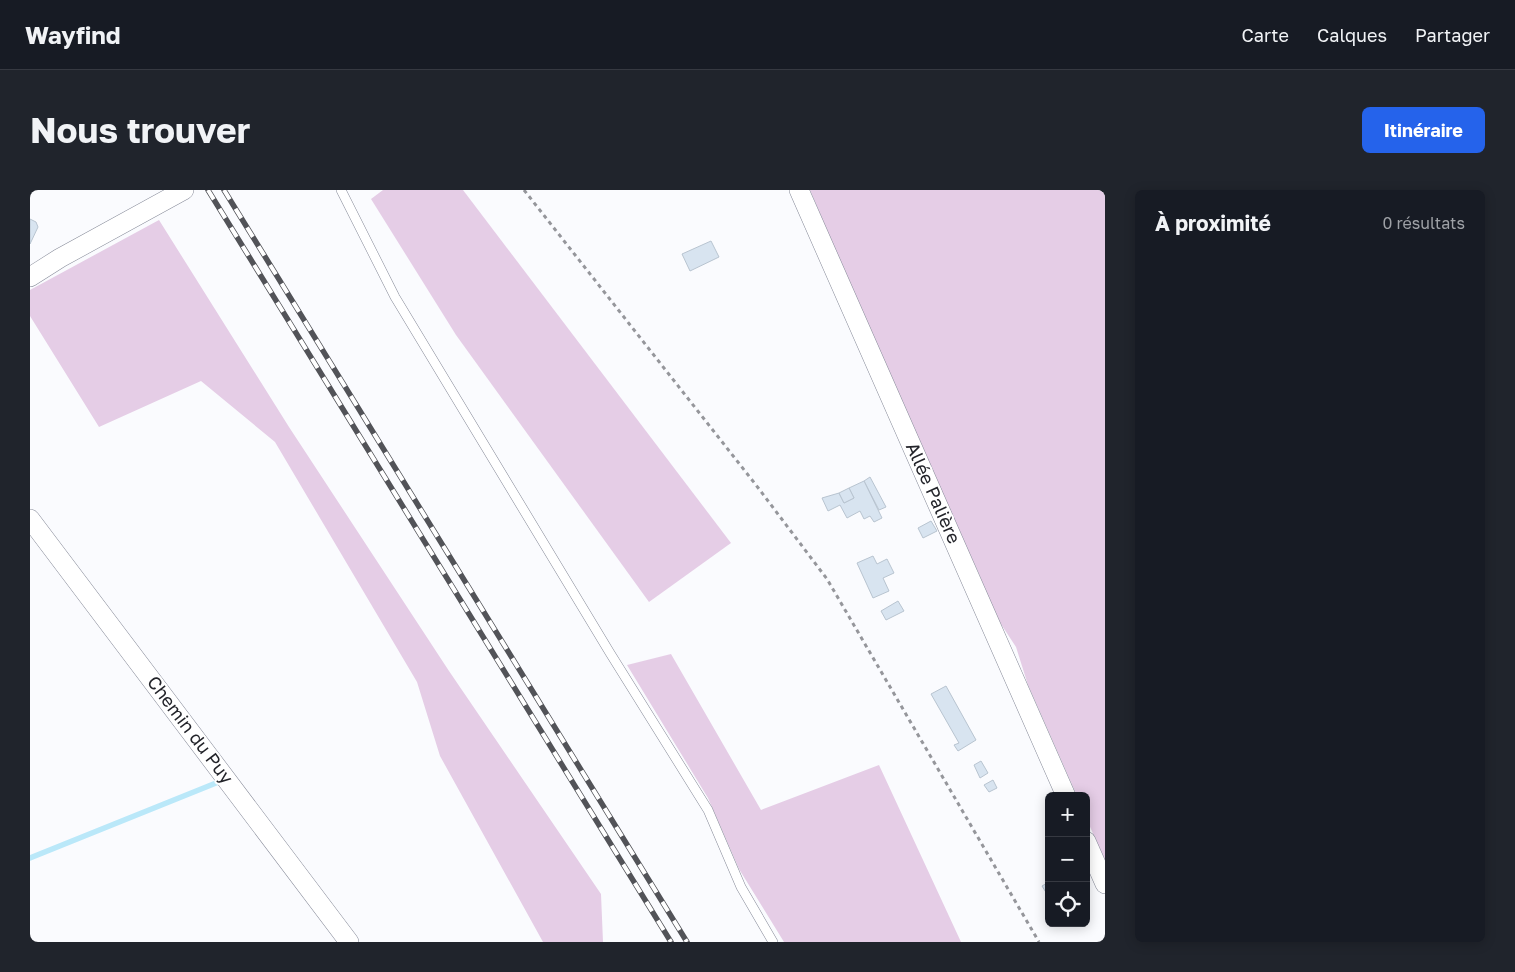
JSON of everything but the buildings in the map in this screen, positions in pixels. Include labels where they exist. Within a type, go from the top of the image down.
[{"type":"street","points":[[30,277],[60,258],[184,190]]},
{"type":"street","name":"Allée Palière","points":[[799,190],[1064,792]]},
{"type":"street","name":"Chemin du Puy","points":[[30,519],[349,942]]},
{"type":"street","points":[[1090,850],[1105,884]]},
{"type":"lane","points":[[341,190],[400,305],[610,653],[708,810],[741,887],[773,942]]},
{"type":"path","points":[[524,190],[756,485],[827,579],[1039,942]]},
{"type":"shaded area","points":[[383,190],[463,190],[731,543],[649,602],[456,335],[371,199]]},
{"type":"shaded area","points":[[810,190],[1105,190],[1105,860],[1090,827],[1090,792],[1075,792],[1028,685],[1016,647],[995,615],[979,574],[897,398]]},
{"type":"shaded area","points":[[159,220],[289,427],[449,671],[601,894],[603,942],[543,942],[440,756],[417,682],[275,442],[201,381],[99,427],[30,316],[30,290]]},
{"type":"shaded area","points":[[671,654],[761,810],[879,765],[961,942],[784,942],[739,869],[708,798],[627,665]]},
{"type":"waterway","points":[[30,858],[221,781]]},
{"type":"railway","points":[[208,190],[671,942]]},
{"type":"railway","points":[[224,190],[687,942]]}]
